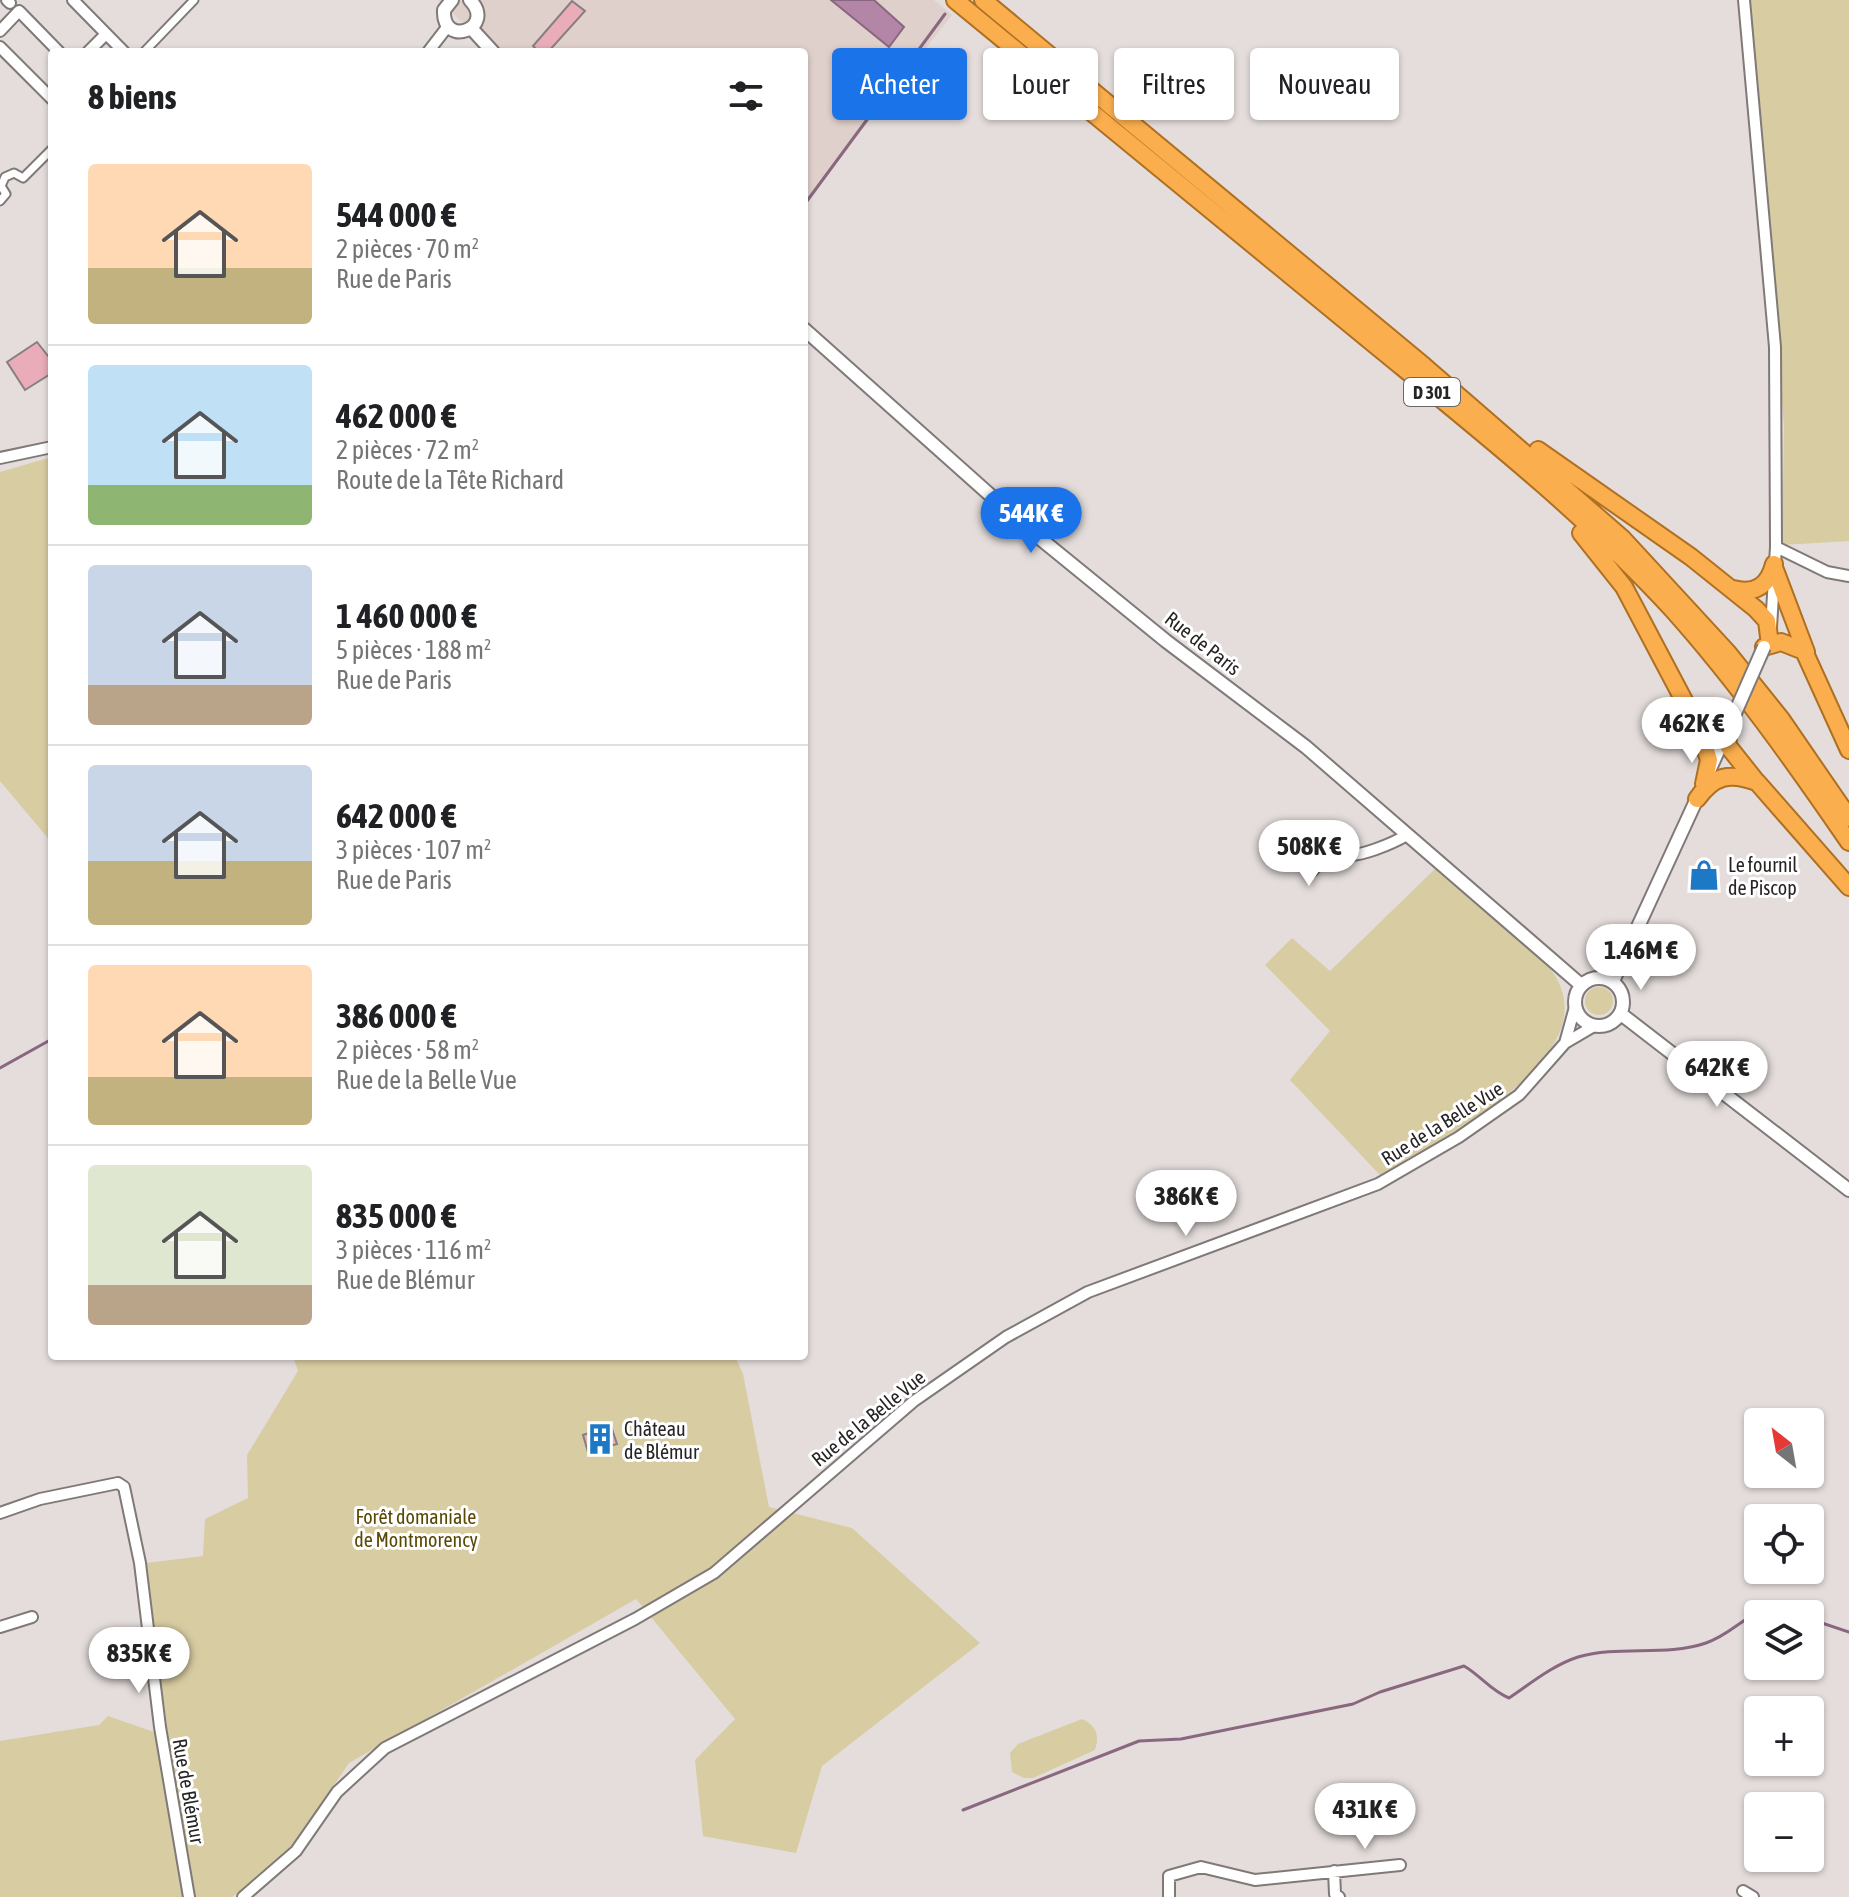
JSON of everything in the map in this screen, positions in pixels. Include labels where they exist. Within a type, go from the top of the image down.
[{"type":"highway","name":"D 301","points":[[955,0],[1491,440],[1590,527],[1673,610],[1771,729],[1849,842]]},
{"type":"highway","name":"D 301","points":[[983,0],[1579,498],[1676,595],[1781,719],[1849,818]]},
{"type":"highway","points":[[1438,378],[1691,557],[1762,615],[1767,621],[1767,642],[1795,645],[1804,651],[1810,661]]},
{"type":"highway","points":[[1491,440],[1594,546],[1615,573],[1691,714],[1707,751],[1709,765],[1700,792]]},
{"type":"highway","points":[[1723,583],[1745,592],[1757,590],[1768,579],[1775,560]]},
{"type":"highway","points":[[1775,560],[1810,661],[1849,750]]},
{"type":"highway","points":[[1691,714],[1701,725],[1710,729],[1723,729],[1731,722]]},
{"type":"highway","points":[[1731,722],[1727,742],[1734,755],[1849,887]]},
{"type":"highway","points":[[1700,792],[1724,776],[1744,777],[1757,782]]},
{"type":"street","points":[[73,0],[120,48]]},
{"type":"street","points":[[148,48],[194,0]]},
{"type":"street","points":[[470,0],[477,13],[471,28]]},
{"type":"street","points":[[1613,981],[1767,642],[1775,560],[1775,347],[1744,0]]},
{"type":"street","points":[[446,2],[443,16],[448,26],[456,31],[471,28]]},
{"type":"street","points":[[0,31],[19,11],[55,48]]},
{"type":"street","points":[[433,48],[448,26]]},
{"type":"street","points":[[471,28],[489,48]]},
{"type":"street","points":[[92,48],[106,34]]},
{"type":"street","points":[[0,47],[48,95]]},
{"type":"street","points":[[0,201],[6,194],[1,186],[2,174],[14,173],[23,178],[48,153]]},
{"type":"street","name":"Rue de Paris","points":[[808,333],[1026,527],[1166,641],[1306,747],[1581,985]]},
{"type":"street","points":[[0,460],[48,448]]},
{"type":"street","points":[[1775,560],[1849,576]]},
{"type":"street","points":[[1284,844],[1312,871],[1335,847],[1342,853],[1352,855],[1394,843],[1407,835]]},
{"type":"street","points":[[1593,978],[1613,981],[1624,1000],[1621,1014],[1609,1024],[1594,1026],[1582,1019],[1575,1007],[1581,985],[1593,978]]},
{"type":"street","name":"Rue de la Belle Vue","points":[[1565,1043],[1575,1007]]},
{"type":"street","points":[[1621,1014],[1849,1190]]},
{"type":"street","name":"Rue de la Belle Vue","points":[[243,1897],[296,1851],[337,1792],[385,1748],[635,1619],[714,1573],[914,1401],[1006,1337],[1088,1292],[1378,1184],[1459,1137],[1519,1095],[1565,1043],[1594,1026]]},
{"type":"street","name":"Rue de Blémur","points":[[0,1513],[40,1499],[118,1483],[124,1487],[140,1563],[160,1727],[189,1897]]},
{"type":"street","points":[[0,1627],[32,1617]]},
{"type":"street","points":[[1169,1897],[1169,1876],[1201,1867],[1255,1880],[1400,1865]]},
{"type":"street","points":[[1334,1871],[1335,1894],[1339,1897]]},
{"type":"street","points":[[1743,1891],[1753,1897]]},
{"type":"shaded area","points":[[438,0],[934,0],[952,15],[926,48],[832,48],[832,120],[870,120],[808,199],[808,48],[491,48]]},
{"type":"shaded area","points":[[831,0],[874,0],[904,27],[889,47]]},
{"type":"green space","points":[[1748,0],[1849,0],[1849,541],[1782,545],[1784,426]]},
{"type":"green space","points":[[48,458],[48,838],[0,781],[0,472]]},
{"type":"green space","points":[[1436,868],[1547,965],[1564,998],[1561,1030],[1542,1060],[1513,1090],[1441,1140],[1380,1175],[1290,1080],[1330,1031],[1265,965],[1292,938],[1330,971]]},
{"type":"green space","points":[[1599,987],[1609,991],[1613,1001],[1609,1011],[1599,1015],[1589,1011],[1585,1001],[1589,991]]},
{"type":"green space","name":"Forêt domaniale de Montmorency","points":[[294,1360],[737,1360],[743,1374],[769,1507],[852,1528],[980,1643],[822,1766],[796,1853],[703,1836],[695,1760],[735,1719],[636,1599],[349,1763],[296,1841],[257,1880],[232,1897],[0,1897],[0,1741],[99,1725],[108,1716],[154,1732],[167,1730],[146,1563],[203,1556],[205,1519],[248,1498],[247,1455],[298,1371]]},
{"type":"green space","points":[[1082,1719],[1096,1731],[1095,1750],[1033,1778],[1024,1778],[1012,1772],[1010,1753],[1018,1744]]},
{"type":"building","points":[[572,1],[585,11],[552,48],[533,46]]},
{"type":"building","points":[[37,342],[48,356],[48,376],[25,390],[7,362]]},
{"type":"building","name":"Château de Blémur","points":[[611,1426],[617,1444],[588,1452],[583,1435]]},
{"type":"waterway","points":[[808,200],[945,14]]},
{"type":"waterway","points":[[0,1068],[48,1041]]},
{"type":"waterway","points":[[963,1810],[1139,1741],[1181,1739],[1353,1704],[1380,1692],[1464,1666],[1509,1698],[1551,1670],[1578,1657],[1690,1647],[1719,1637],[1744,1621]]},
{"type":"waterway","points":[[1824,1624],[1849,1632]]},
{"type":"place","name":"Le fournil de Piscop","points":[[1704,875]]},
{"type":"place","name":"Château de Blémur","points":[[600,1439]]}]
